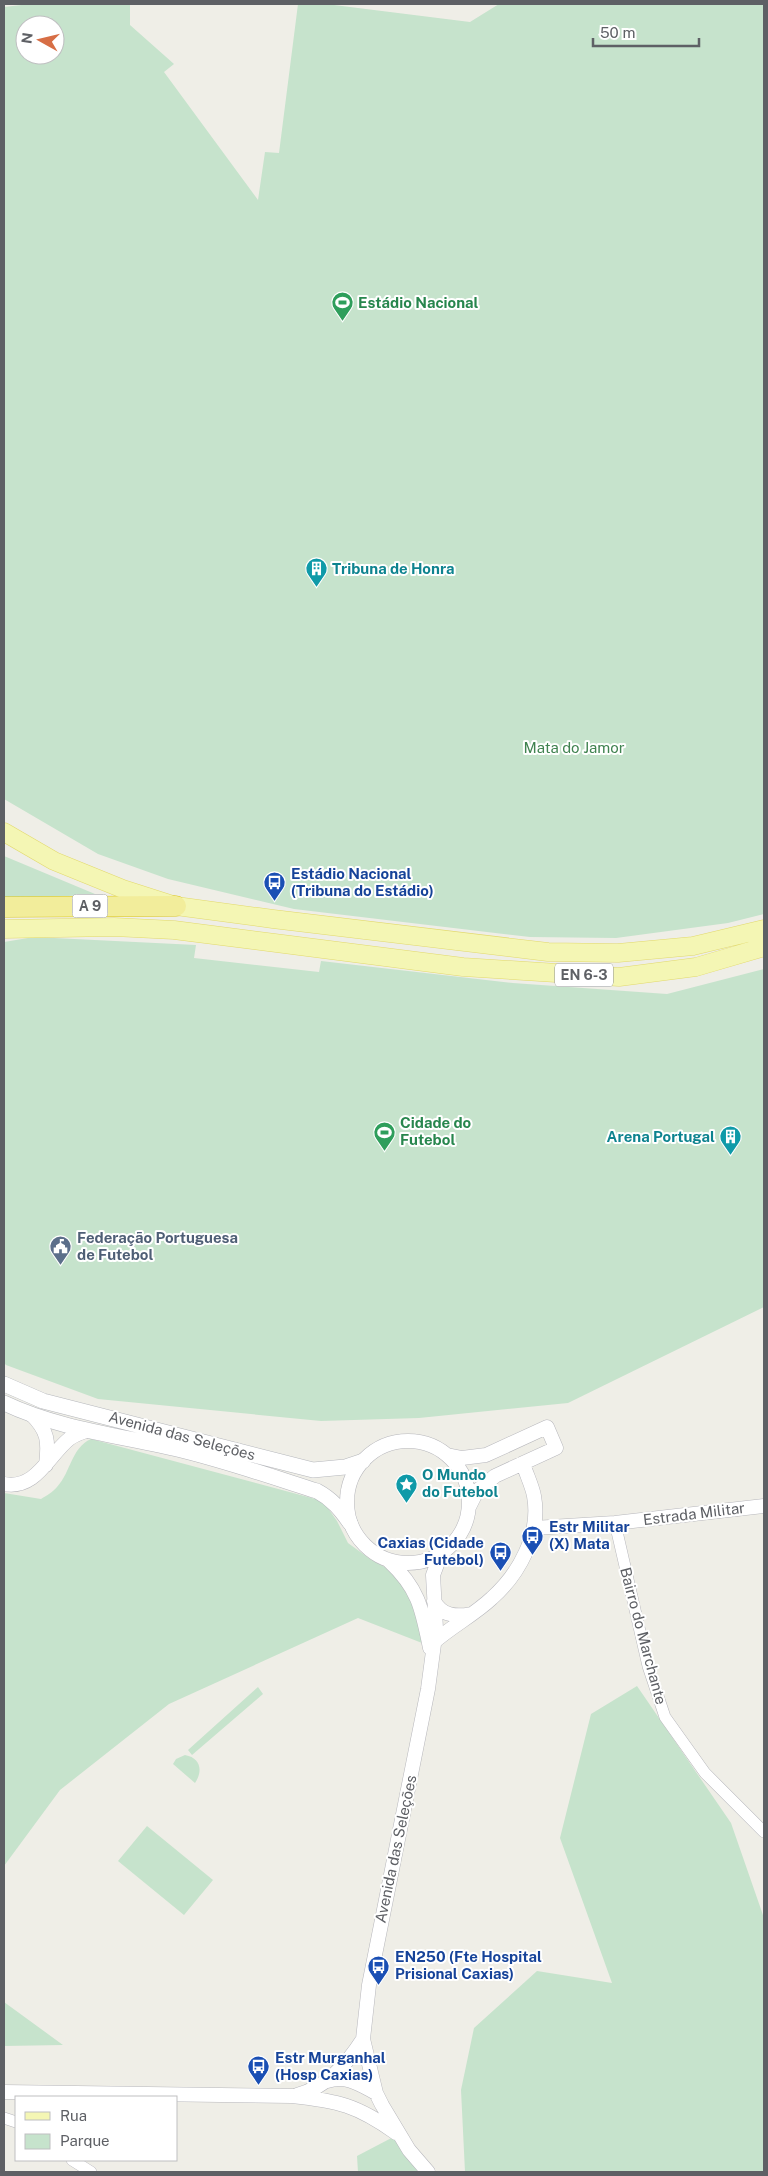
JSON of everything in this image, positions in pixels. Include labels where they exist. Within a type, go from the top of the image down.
[{"type":"highway","name":"A 9","points":[[4,907],[176,906]]},
{"type":"main road","points":[[4,832],[54,861],[123,889],[176,906]]},
{"type":"main road","name":"EN 6-3","points":[[176,906],[548,952],[618,953],[693,946],[764,929]]},
{"type":"main road","name":"EN 6-3","points":[[114,927],[174,930],[463,967],[620,977],[696,967],[764,948]]},
{"type":"main road","name":"A 9","points":[[4,929],[114,927]]},
{"type":"main road","name":"Avenida das Seleções","points":[[4,1384],[43,1401],[314,1470],[345,1467],[363,1461]]},
{"type":"main road","name":"Avenida das Seleções","points":[[4,1403],[31,1414],[86,1431],[185,1451],[317,1491],[327,1496],[350,1523]]},
{"type":"street","points":[[31,1414],[41,1425],[47,1436],[46,1465]]},
{"type":"street","points":[[447,1455],[464,1479],[468,1496],[468,1507],[462,1530],[441,1554],[421,1562],[399,1563],[389,1560],[374,1553],[362,1542],[350,1523],[348,1490],[354,1474],[363,1461],[381,1447],[404,1441],[427,1444],[447,1455],[462,1458],[480,1456],[547,1427],[556,1448],[486,1482],[477,1491],[468,1507]]},
{"type":"street","points":[[4,1484],[23,1483],[38,1474],[67,1440],[86,1431]]},
{"type":"street","points":[[434,1642],[492,1598],[512,1576],[526,1553],[534,1528],[534,1496],[523,1463]]},
{"type":"street","name":"Estrada Militar","points":[[534,1528],[615,1523],[764,1506]]},
{"type":"street","name":"Bairro do Marchante","points":[[615,1523],[648,1666],[665,1717],[704,1772],[764,1832]]},
{"type":"street","name":"Avenida das Seleções","points":[[363,2039],[369,1985],[423,1721],[436,1629],[433,1575],[441,1554]]},
{"type":"street","name":"Avenida das Seleções","points":[[389,1560],[409,1581],[418,1598],[432,1660]]},
{"type":"street","points":[[434,1601],[438,1608],[449,1615],[472,1614]]},
{"type":"street","points":[[326,2082],[342,2068],[363,2039]]},
{"type":"street","points":[[363,2039],[376,2093],[399,2134],[428,2172]]},
{"type":"street","points":[[292,2096],[314,2089],[337,2078],[346,2078],[376,2093]]},
{"type":"street","points":[[4,2092],[292,2096],[362,2103],[376,2093]]},
{"type":"street","points":[[332,2100],[371,2116],[399,2134]]},
{"type":"street","points":[[74,2161],[91,2172]]},
{"type":"green space","name":"Mata do Jamor","points":[[30,4],[130,4],[130,25],[174,64],[164,72],[258,200],[265,152],[279,153],[298,4],[326,4],[470,22],[499,4],[764,4],[764,914],[728,923],[616,938],[530,937],[294,909],[168,879],[98,854],[4,799],[4,7]]},
{"type":"green space","points":[[4,856],[95,894],[4,901]]},
{"type":"green space","name":"Cidade do Futebol","points":[[34,937],[196,945],[194,958],[319,972],[321,961],[513,983],[667,994],[764,969],[764,1307],[568,1403],[419,1418],[321,1421],[98,1399],[6,1365],[4,1363],[4,942]]},
{"type":"green space","points":[[91,1439],[323,1501],[337,1521],[348,1543],[370,1559],[392,1571],[406,1584],[424,1631],[422,1643],[358,1618],[169,1704],[60,1790],[4,1866],[4,1493],[41,1499],[45,1497],[62,1481],[79,1448]]},
{"type":"green space","points":[[637,1686],[731,1823],[764,1918],[764,2172],[465,2172],[461,2090],[474,2028],[537,1971],[612,1983],[560,1838],[591,1714]]},
{"type":"green space","points":[[258,1687],[263,1694],[192,1755],[188,1750]]},
{"type":"green space","points":[[185,1755],[194,1759],[199,1766],[200,1770],[195,1783],[173,1764],[176,1759]]},
{"type":"green space","points":[[147,1826],[213,1880],[184,1915],[118,1861]]},
{"type":"green space","points":[[4,2002],[63,2045],[4,2046]]},
{"type":"green space","points":[[399,2134],[428,2172],[358,2172],[357,2156]]},
{"type":"place","name":"Estádio Nacional","points":[[342,322]]},
{"type":"place","name":"Tribuna de Honra","points":[[316,588]]},
{"type":"place","name":"Estádio Nacional (Tribuna do Estádio)","points":[[275,902]]},
{"type":"place","name":"Cidade do Futebol","points":[[384,1151]]},
{"type":"place","name":"Arena Portugal","points":[[731,1156]]},
{"type":"place","name":"Federação Portuguesa de Futebol","points":[[61,1266]]},
{"type":"place","name":"O Mundo do Futebol","points":[[406,1503]]},
{"type":"place","name":"Estr Militar (X) Mata","points":[[533,1555]]},
{"type":"place","name":"Caxias (Cidade Futebol)","points":[[500,1571]]},
{"type":"place","name":"EN250 (Fte Hospital Prisional Caxias)","points":[[379,1985]]},
{"type":"place","name":"Estr Murganhal (Hosp Caxias)","points":[[259,2086]]}]
